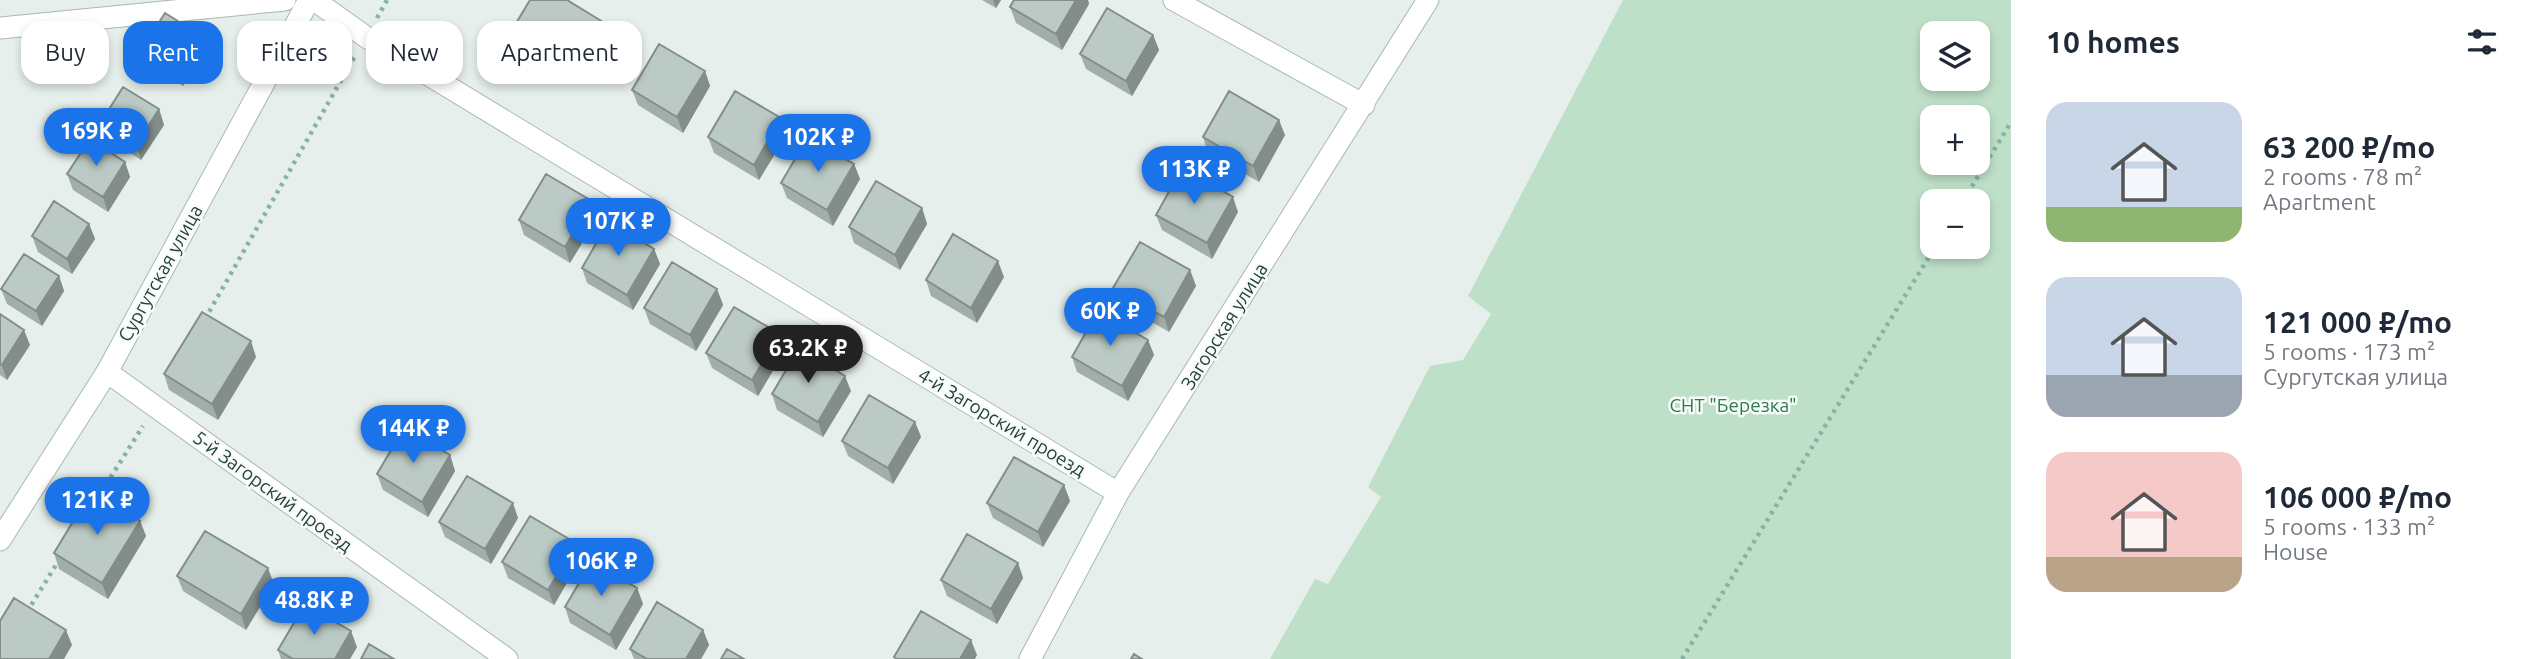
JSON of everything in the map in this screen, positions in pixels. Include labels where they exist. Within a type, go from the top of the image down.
[{"type":"street","points":[[0,28],[285,0]]},
{"type":"street","name":"4-й Загорский проезд","points":[[312,0],[366,37]]},
{"type":"street","name":"Сургутская улица","points":[[0,540],[107,372],[312,0]]},
{"type":"street","points":[[1174,0],[1364,105]]},
{"type":"street","name":"Загорская улица","points":[[1030,659],[1118,493],[1429,0]]},
{"type":"street","name":"4-й Загорский проезд","points":[[444,84],[1118,493]]},
{"type":"street","name":"5-й Загорский проезд","points":[[107,372],[507,659]]},
{"type":"path","points":[[375,21],[387,0]]},
{"type":"path","points":[[203,323],[366,37]]},
{"type":"path","points":[[1970,189],[2011,122]]},
{"type":"path","points":[[1682,659],[1928,259]]},
{"type":"path","points":[[96,501],[155,407]]},
{"type":"path","points":[[22,619],[66,548]]},
{"type":"green space","name":"СНТ \"Березка\"","points":[[1623,0],[2011,0],[2011,659],[1270,659],[1315,579],[1328,584],[1381,497],[1368,487],[1430,366],[1463,360],[1491,314],[1468,296]]},
{"type":"building","points":[[530,0],[567,0],[601,21],[517,21]]},
{"type":"building","points":[[1014,0],[1076,0],[1056,34],[1010,7]]},
{"type":"building","points":[[1107,8],[1153,35],[1126,81],[1080,54]]},
{"type":"building","points":[[165,13],[178,21],[160,21]]},
{"type":"building","points":[[659,44],[705,71],[677,117],[632,90],[636,84],[642,84],[642,73]]},
{"type":"building","points":[[123,87],[159,109],[136,145],[101,122]]},
{"type":"building","points":[[735,91],[781,118],[754,165],[708,137]]},
{"type":"building","points":[[1229,91],[1279,120],[1253,166],[1203,137]]},
{"type":"building","points":[[808,137],[854,164],[827,210],[781,183]]},
{"type":"building","points":[[90,139],[125,162],[103,197],[67,174]]},
{"type":"building","points":[[1182,168],[1233,197],[1207,243],[1156,215]]},
{"type":"building","points":[[546,174],[592,201],[565,247],[519,220]]},
{"type":"building","points":[[876,181],[922,208],[895,255],[849,227]]},
{"type":"building","points":[[54,201],[89,224],[67,259],[32,236]]},
{"type":"building","points":[[609,221],[654,249],[627,295],[582,268]]},
{"type":"building","points":[[953,234],[998,261],[971,308],[926,280]]},
{"type":"building","points":[[1140,242],[1190,270],[1164,317],[1113,288]]},
{"type":"building","points":[[24,254],[59,276],[36,311],[1,289]]},
{"type":"building","points":[[672,262],[717,289],[690,335],[644,308]]},
{"type":"building","points":[[734,307],[780,334],[752,380],[706,353]]},
{"type":"building","points":[[1098,311],[1148,340],[1122,386],[1072,357]]},
{"type":"building","points":[[202,312],[251,341],[212,404],[164,374]]},
{"type":"building","points":[[0,314],[24,330],[2,365],[0,364]]},
{"type":"building","points":[[799,348],[845,376],[818,422],[772,394]]},
{"type":"building","points":[[869,395],[915,422],[888,468],[842,441]]},
{"type":"building","points":[[404,428],[450,455],[422,502],[377,474]]},
{"type":"building","points":[[1014,457],[1064,485],[1038,532],[987,503]]},
{"type":"building","points":[[467,476],[513,503],[485,549],[439,522]]},
{"type":"building","points":[[92,490],[140,521],[102,583],[54,553]]},
{"type":"building","points":[[530,516],[576,543],[548,590],[502,562]]},
{"type":"building","points":[[205,531],[268,568],[241,614],[177,576]]},
{"type":"building","points":[[967,534],[1018,563],[991,609],[941,580]]},
{"type":"building","points":[[592,561],[637,588],[610,635],[565,607]]},
{"type":"building","points":[[14,598],[66,630],[49,659],[0,659],[0,621]]},
{"type":"building","points":[[657,602],[703,630],[686,659],[647,659],[630,649]]},
{"type":"building","points":[[305,604],[351,631],[335,659],[293,659],[278,650]]},
{"type":"building","points":[[921,611],[971,640],[960,659],[894,657]]},
{"type":"building","points":[[369,644],[394,659],[361,659]]},
{"type":"building","points":[[727,649],[744,659],[721,659]]}]
